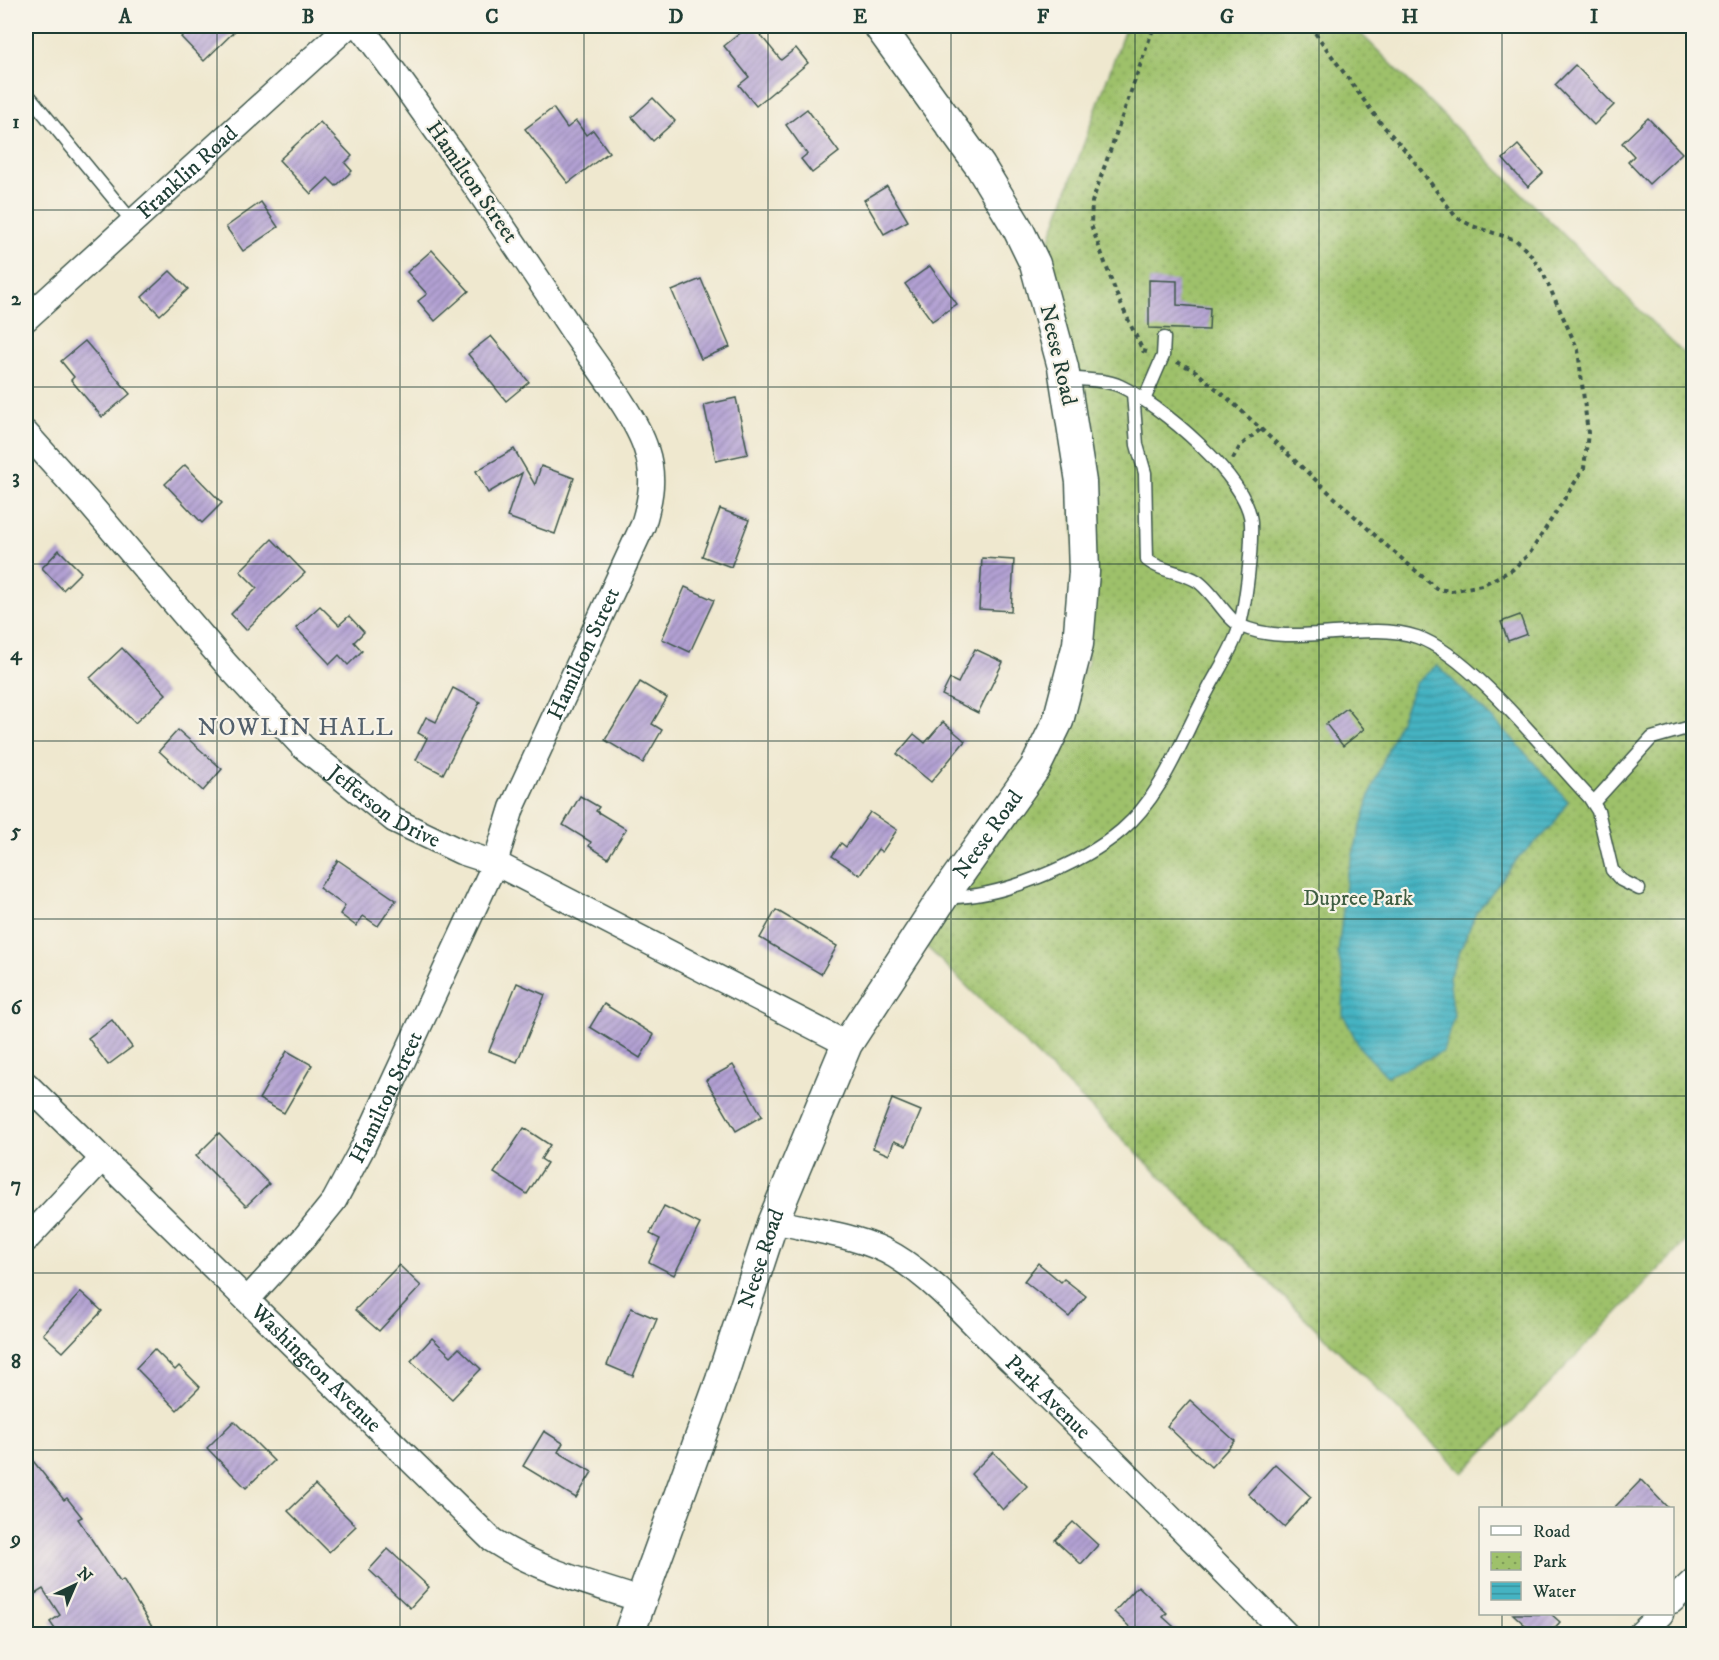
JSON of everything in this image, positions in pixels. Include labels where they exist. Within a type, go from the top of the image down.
[{"type":"street","name":"Franklin Road","points":[[26,319],[348,26]]},
{"type":"street","name":"Hamilton Street","points":[[247,1300],[304,1238],[334,1201],[364,1145],[495,863],[517,798],[643,525],[651,499],[652,479],[646,447],[626,410],[487,203],[360,26]]},
{"type":"street","name":"Neese Road","points":[[629,1635],[722,1380],[773,1221],[847,1044],[943,897],[1035,768],[1058,721],[1078,644],[1084,572],[1081,483],[1065,378],[1035,264],[1018,229],[974,157],[879,26]]},
{"type":"street","name":"Jefferson Drive","points":[[26,433],[227,665],[303,747],[394,820],[461,852],[495,863],[847,1044]]},
{"type":"street","name":"Washington Avenue","points":[[26,1084],[492,1540],[519,1557],[550,1572],[641,1600]]},
{"type":"street","points":[[26,1240],[102,1159]]},
{"type":"street","name":"Park Avenue","points":[[773,1221],[867,1244],[894,1256],[933,1286],[1106,1452],[1286,1635]]},
{"type":"street","points":[[1674,1599],[1694,1580]]},
{"type":"street","points":[[1640,1635],[1660,1615]]},
{"type":"lane","points":[[26,92],[132,221]]},
{"type":"lane","points":[[1164,338],[1163,356],[1139,396],[1137,445],[1145,472],[1147,560],[1157,568],[1195,579],[1210,592],[1239,625],[1265,633],[1386,632],[1417,637],[1445,652],[1472,673],[1593,803],[1599,811],[1612,870],[1621,880],[1639,889]]},
{"type":"lane","points":[[943,897],[968,898],[1056,869],[1085,856],[1122,830],[1151,798],[1239,625],[1245,597],[1251,522],[1246,503],[1236,483],[1139,396],[1117,384],[1065,378]]},
{"type":"lane","points":[[1593,803],[1652,738],[1694,726]]},
{"type":"path","points":[[1154,26],[1092,202],[1091,225],[1118,297],[1143,351],[1163,356],[1194,370],[1437,589],[1451,591],[1482,585],[1512,570],[1530,553],[1584,468],[1587,445],[1585,392],[1578,350],[1562,311],[1530,254],[1515,240],[1472,226],[1456,217],[1411,157],[1379,121],[1310,26]]},
{"type":"path","points":[[1227,473],[1240,446],[1261,429]]},
{"type":"green space","name":"Dupree Park","points":[[1126,26],[1353,26],[1693,363],[1693,1234],[1463,1473],[924,944],[1088,663],[1045,252]]},
{"type":"water","points":[[1437,665],[1512,738],[1568,801],[1552,827],[1519,857],[1476,913],[1449,977],[1454,1016],[1443,1052],[1387,1076],[1360,1048],[1343,1014],[1344,981],[1338,953],[1347,875],[1372,788],[1415,684]]},
{"type":"building","points":[[193,26],[240,26],[204,61],[181,37]]},
{"type":"building","points":[[749,26],[753,26],[781,60],[796,48],[808,63],[756,106],[739,85],[749,77],[724,46]]},
{"type":"building","points":[[1575,65],[1614,105],[1594,125],[1555,85]]},
{"type":"building","points":[[653,98],[675,121],[653,141],[632,117]]},
{"type":"building","points":[[553,108],[567,128],[576,121],[586,135],[593,130],[609,152],[568,183],[525,129]]},
{"type":"building","points":[[807,109],[839,152],[812,173],[801,159],[807,154],[786,125]]},
{"type":"building","points":[[1648,118],[1682,153],[1649,184],[1628,162],[1634,156],[1622,143]]},
{"type":"building","points":[[320,122],[352,156],[345,163],[352,171],[336,186],[328,178],[311,194],[279,160]]},
{"type":"building","points":[[1518,145],[1543,173],[1528,187],[1503,159]]},
{"type":"building","points":[[887,186],[908,221],[884,234],[864,200]]},
{"type":"building","points":[[261,202],[278,227],[243,251],[226,227]]},
{"type":"building","points":[[432,250],[469,291],[435,321],[418,301],[427,294],[407,272]]},
{"type":"building","points":[[930,266],[957,304],[932,321],[905,284]]},
{"type":"building","points":[[170,271],[188,289],[160,315],[142,297]]},
{"type":"building","points":[[701,279],[730,347],[701,359],[672,291]]},
{"type":"building","points":[[1149,280],[1177,281],[1177,305],[1210,308],[1209,330],[1149,328]]},
{"type":"building","points":[[491,336],[529,382],[506,401],[468,354]]},
{"type":"building","points":[[85,341],[130,394],[102,417],[71,380],[74,377],[61,361]]},
{"type":"building","points":[[736,398],[748,454],[716,461],[704,405]]},
{"type":"building","points":[[514,449],[535,485],[541,466],[574,478],[555,534],[507,517],[522,473],[488,493],[476,471]]},
{"type":"building","points":[[185,465],[222,503],[202,523],[165,484]]},
{"type":"building","points":[[720,509],[749,520],[731,567],[702,556]]},
{"type":"building","points":[[272,539],[305,573],[246,630],[231,614],[257,588],[240,571]]},
{"type":"building","points":[[59,550],[81,572],[63,590],[42,568]]},
{"type":"building","points":[[982,558],[1014,560],[1011,611],[979,609]]},
{"type":"building","points":[[685,587],[714,600],[690,652],[662,639]]},
{"type":"building","points":[[320,606],[339,625],[349,616],[364,632],[354,642],[362,651],[348,665],[339,655],[330,664],[296,628]]},
{"type":"building","points":[[1520,615],[1527,634],[1508,641],[1501,622]]},
{"type":"building","points":[[122,648],[166,694],[135,723],[90,678]]},
{"type":"building","points":[[975,649],[1003,662],[978,713],[942,695],[950,679],[958,683]]},
{"type":"building","points":[[640,682],[667,698],[652,724],[662,730],[643,763],[605,740]]},
{"type":"building","points":[[453,688],[480,702],[443,774],[416,760],[427,738],[418,733],[426,717],[436,722]]},
{"type":"building","points":[[1347,708],[1364,729],[1343,746],[1326,724]]},
{"type":"building","points":[[943,722],[965,741],[931,782],[897,754],[914,734],[925,743]]},
{"type":"building","points":[[178,730],[222,769],[203,791],[159,751]]},
{"type":"building","points":[[580,796],[599,807],[596,811],[626,829],[608,858],[589,846],[591,842],[563,825]]},
{"type":"building","points":[[870,812],[897,830],[882,852],[878,849],[860,875],[832,856],[841,843],[846,847]]},
{"type":"building","points":[[338,860],[396,900],[378,926],[363,916],[356,926],[340,914],[345,906],[319,888]]},
{"type":"building","points":[[776,910],[837,946],[821,974],[760,938]]},
{"type":"building","points":[[517,983],[545,995],[517,1062],[489,1051]]},
{"type":"building","points":[[604,1004],[654,1035],[640,1058],[590,1027]]},
{"type":"building","points":[[112,1020],[132,1047],[108,1065],[88,1038]]},
{"type":"building","points":[[287,1051],[312,1065],[284,1113],[259,1099]]},
{"type":"building","points":[[733,1065],[762,1116],[736,1131],[706,1080]]},
{"type":"building","points":[[892,1099],[921,1111],[906,1146],[894,1141],[889,1155],[873,1148]]},
{"type":"building","points":[[524,1128],[550,1145],[541,1159],[547,1163],[527,1194],[494,1173]]},
{"type":"building","points":[[219,1133],[269,1184],[246,1206],[196,1156]]},
{"type":"building","points":[[664,1206],[700,1224],[674,1275],[649,1262],[660,1239],[650,1234]]},
{"type":"building","points":[[1038,1263],[1061,1282],[1064,1279],[1086,1296],[1069,1317],[1024,1281]]},
{"type":"building","points":[[399,1265],[421,1286],[379,1331],[355,1310]]},
{"type":"building","points":[[81,1292],[102,1311],[63,1352],[43,1334]]},
{"type":"building","points":[[631,1308],[657,1319],[633,1376],[607,1365]]},
{"type":"building","points":[[432,1338],[451,1356],[459,1348],[481,1369],[452,1399],[411,1361]]},
{"type":"building","points":[[154,1349],[175,1370],[179,1366],[200,1387],[177,1410],[136,1368]]},
{"type":"building","points":[[1190,1400],[1235,1441],[1211,1467],[1167,1426]]},
{"type":"building","points":[[234,1421],[274,1461],[246,1488],[207,1448]]},
{"type":"building","points":[[544,1431],[563,1443],[558,1452],[592,1472],[576,1498],[523,1466]]},
{"type":"building","points":[[26,1452],[64,1500],[67,1498],[82,1517],[78,1519],[120,1582],[123,1580],[157,1635],[59,1635],[50,1622],[60,1615],[43,1589],[35,1594],[26,1579]]},
{"type":"building","points":[[993,1452],[1027,1486],[1003,1510],[971,1474]]},
{"type":"building","points":[[1275,1464],[1311,1497],[1284,1527],[1248,1494]]},
{"type":"building","points":[[1641,1480],[1667,1507],[1615,1507]]},
{"type":"building","points":[[315,1485],[356,1526],[329,1552],[288,1511]]},
{"type":"building","points":[[1073,1522],[1098,1545],[1081,1564],[1055,1540]]},
{"type":"building","points":[[388,1549],[429,1587],[410,1608],[369,1570]]},
{"type":"building","points":[[1138,1586],[1167,1613],[1163,1617],[1183,1635],[1138,1635],[1114,1612]]},
{"type":"building","points":[[1514,1615],[1552,1615],[1560,1622],[1548,1635],[1536,1635]]},
{"type":"district","name":"NOWLIN HALL","points":[[296,728]]}]
